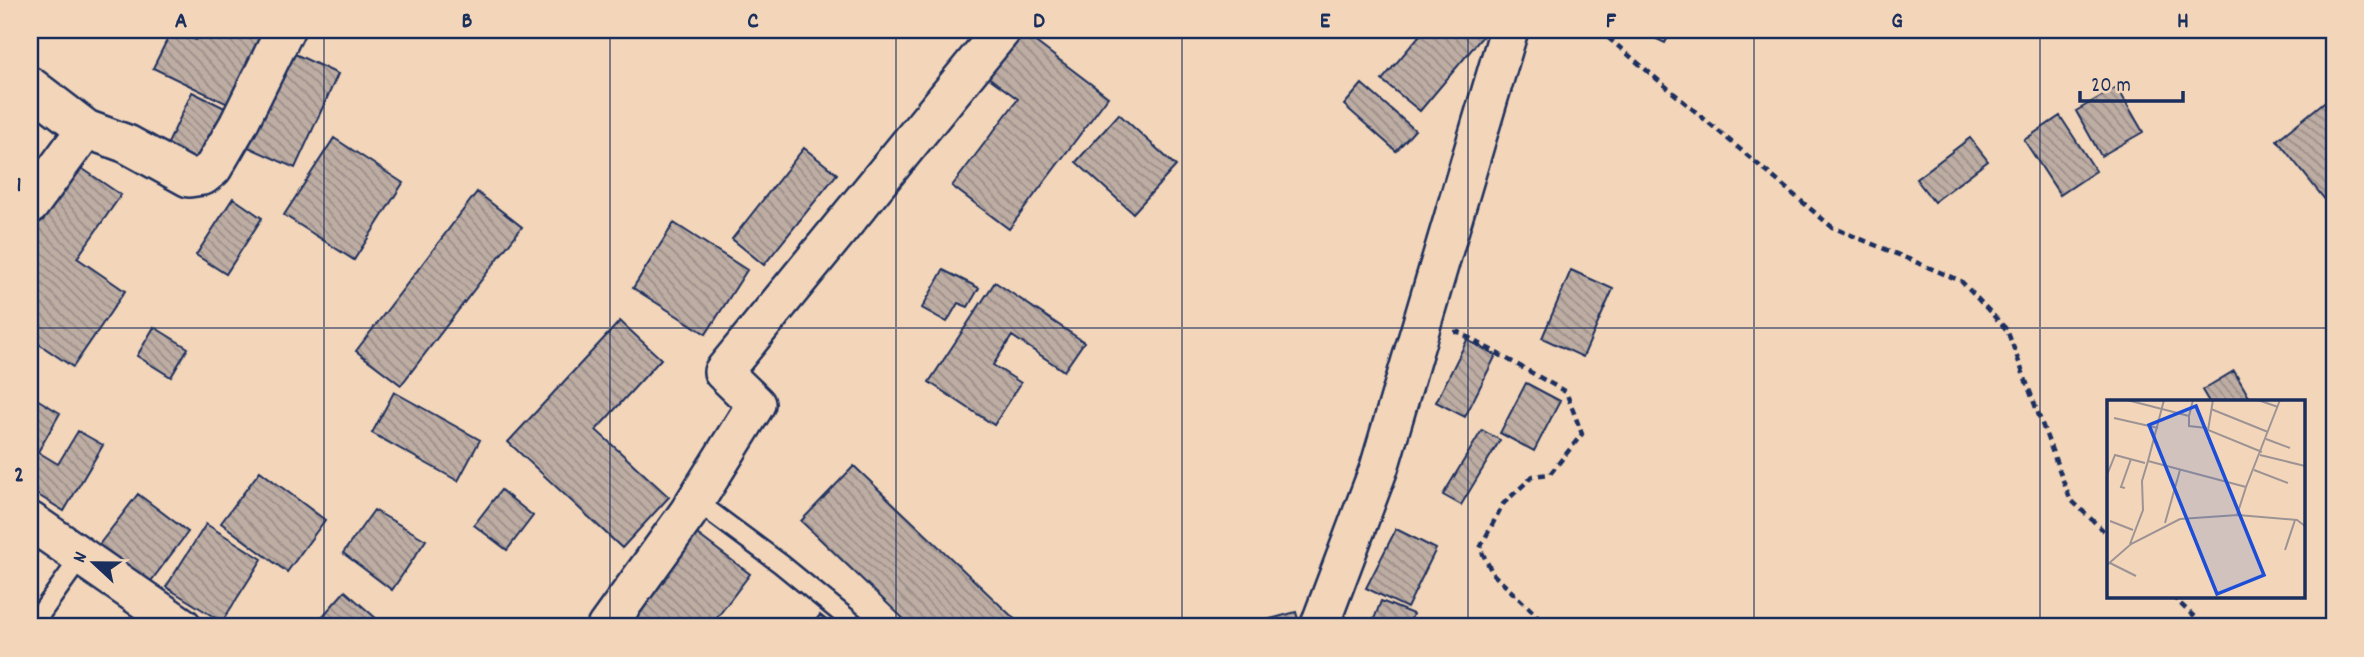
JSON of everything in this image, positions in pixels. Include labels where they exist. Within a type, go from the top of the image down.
[{"type":"street","points":[[30,86],[86,129],[127,144],[189,178],[203,176],[214,169],[285,30]]},
{"type":"street","points":[[606,627],[696,501],[756,404],[723,372],[1002,30]]},
{"type":"street","points":[[1319,627],[1379,468],[1506,31]]},
{"type":"street","points":[[30,205],[86,129]]},
{"type":"street","points":[[30,521],[183,627]]},
{"type":"lane","points":[[696,501],[781,564],[858,627]]},
{"type":"lane","points":[[32,627],[80,557]]},
{"type":"path","points":[[1599,30],[1832,227],[1961,281],[2007,330],[2070,499],[2107,534]]},
{"type":"path","points":[[1418,335],[1459,332],[1566,392],[1582,434],[1550,474],[1532,476],[1503,504],[1480,548],[1493,574],[1549,627]]},
{"type":"path","points":[[2174,598],[2205,627]]},
{"type":"building","points":[[172,30],[196,40],[200,30],[272,30],[234,107],[153,68]]},
{"type":"building","points":[[1020,30],[1108,97],[1009,229],[952,186],[1018,99],[981,72]]},
{"type":"building","points":[[1424,30],[1475,30],[1483,36],[1420,111],[1382,80]]},
{"type":"building","points":[[1638,30],[1672,30],[1665,43]]},
{"type":"building","points":[[280,47],[338,74],[295,168],[237,142]]},
{"type":"building","points":[[1362,84],[1415,130],[1396,151],[1344,105]]},
{"type":"building","points":[[2117,87],[2143,132],[2101,156],[2076,111]]},
{"type":"building","points":[[192,92],[231,111],[202,170],[164,152]]},
{"type":"building","points":[[2334,94],[2334,130],[2326,137],[2334,146],[2334,211],[2277,140]]},
{"type":"building","points":[[1119,114],[1176,166],[1133,213],[1076,162]]},
{"type":"building","points":[[2060,116],[2096,171],[2060,195],[2024,140]]},
{"type":"building","points":[[334,138],[403,183],[354,260],[284,215]]},
{"type":"building","points":[[1970,138],[1988,161],[1934,202],[1916,179]]},
{"type":"building","points":[[804,148],[837,174],[764,265],[732,239]]},
{"type":"building","points":[[77,165],[121,195],[77,258],[125,291],[73,367],[30,338],[30,235]]},
{"type":"building","points":[[477,192],[522,227],[401,385],[356,351]]},
{"type":"building","points":[[233,198],[262,218],[226,274],[196,255]]},
{"type":"building","points":[[674,223],[747,270],[706,334],[633,288]]},
{"type":"building","points":[[943,270],[979,288],[968,307],[958,303],[947,322],[922,308]]},
{"type":"building","points":[[1571,270],[1613,289],[1583,357],[1542,338]]},
{"type":"building","points":[[995,282],[1084,342],[1064,371],[1012,336],[993,365],[1021,383],[994,425],[929,382]]},
{"type":"building","points":[[620,321],[661,359],[596,430],[669,497],[622,548],[508,442]]},
{"type":"building","points":[[154,327],[188,348],[171,377],[137,356]]},
{"type":"building","points":[[1467,340],[1496,355],[1465,417],[1436,402]]},
{"type":"building","points":[[2234,371],[2251,400],[2208,400],[2202,390]]},
{"type":"building","points":[[1526,383],[1560,401],[1534,451],[1500,433]]},
{"type":"building","points":[[394,392],[480,440],[458,481],[372,433]]},
{"type":"building","points":[[35,398],[60,413],[38,452],[58,464],[78,431],[103,445],[64,511],[30,490],[30,407]]},
{"type":"building","points":[[1482,430],[1500,440],[1461,505],[1443,495]]},
{"type":"building","points":[[854,466],[1023,627],[912,627],[801,521]]},
{"type":"building","points":[[260,471],[325,520],[287,572],[221,523]]},
{"type":"building","points":[[501,490],[533,516],[507,550],[474,525]]},
{"type":"building","points":[[138,494],[188,532],[148,585],[98,546]]},
{"type":"building","points":[[374,510],[426,540],[392,590],[343,553]]},
{"type":"building","points":[[206,524],[262,559],[222,622],[166,587]]},
{"type":"building","points":[[1396,529],[1436,549],[1407,608],[1366,588]]},
{"type":"building","points":[[693,531],[750,574],[710,627],[620,627]]},
{"type":"building","points":[[30,544],[38,551],[30,562]]},
{"type":"building","points":[[345,591],[386,627],[313,627]]},
{"type":"building","points":[[1381,601],[1413,614],[1408,627],[1371,627]]},
{"type":"building","points":[[1296,612],[1300,627],[1265,627],[1263,621]]},
{"type":"building","points":[[820,615],[835,627],[810,627]]}]
